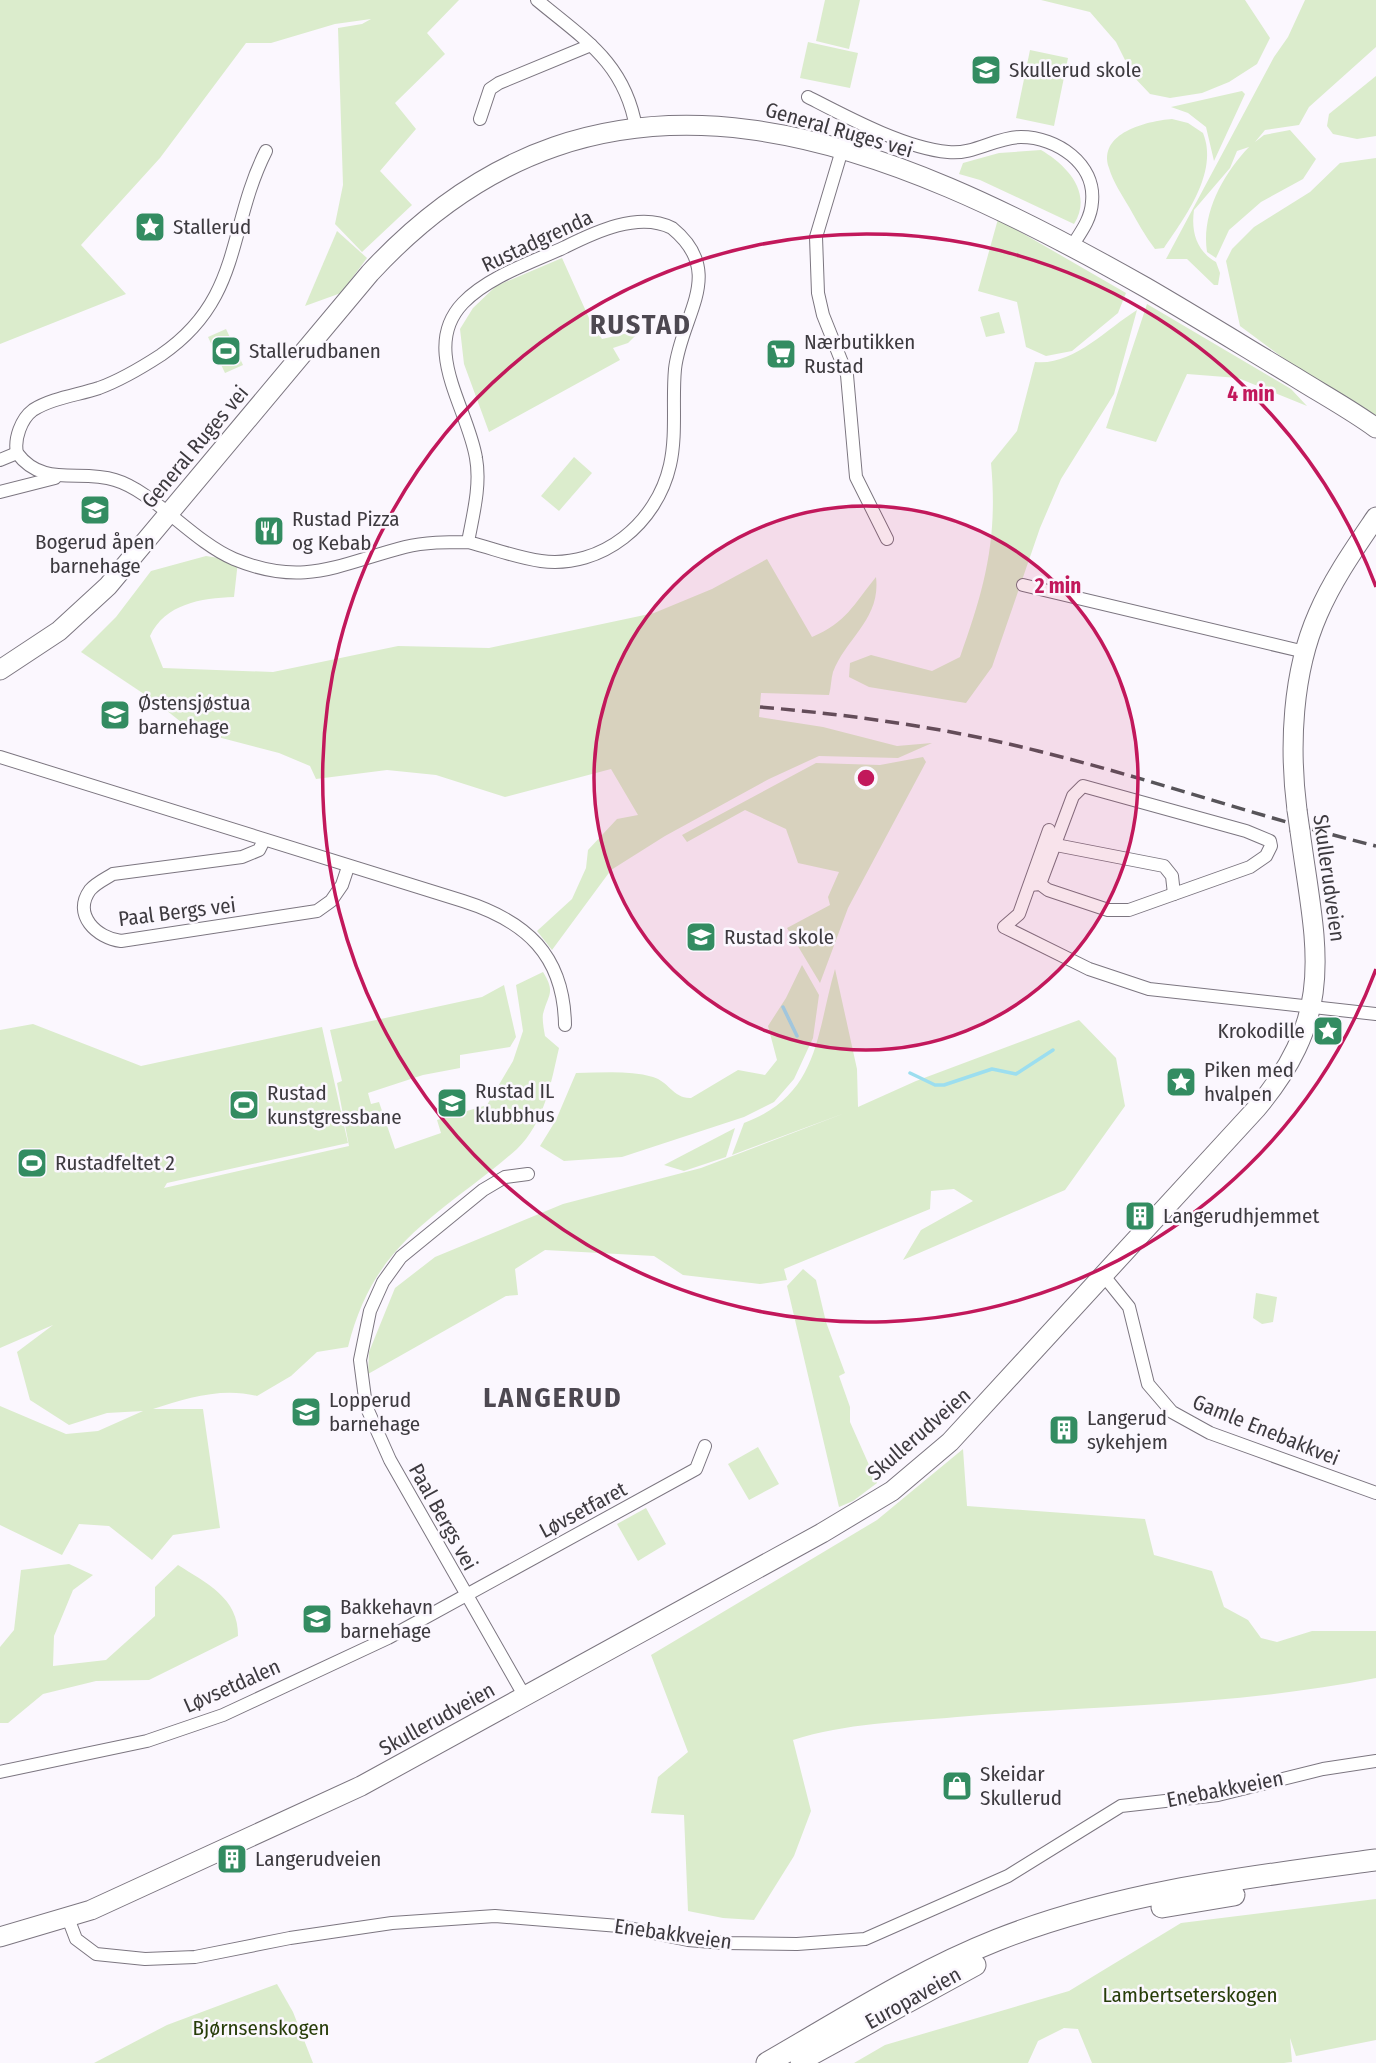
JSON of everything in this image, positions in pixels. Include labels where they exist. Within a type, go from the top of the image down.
[{"type":"highway","name":"Europaveien","points":[[767,2063],[898,1987],[995,1941],[1062,1917],[1141,1896],[1376,1860]]},
{"type":"highway","name":"Europaveien","points":[[796,2063],[937,1983],[1035,1941],[1164,1906],[1376,1874]]},
{"type":"main road","name":"General Ruges vei","points":[[0,670],[43,643],[87,606],[370,273],[432,214],[475,185],[519,161],[565,144],[636,128],[688,124],[770,131],[842,150],[972,197],[1072,246],[1169,301],[1376,428]]},
{"type":"main road","name":"Skullerudveien","points":[[68,1919],[361,1786],[524,1697],[822,1533],[892,1491],[966,1426],[1265,1098],[1291,1059],[1310,1008],[1316,975],[1316,934],[1297,810],[1294,729],[1305,652],[1327,594],[1376,517]]},
{"type":"main road","points":[[0,1937],[68,1919]]},
{"type":"street","points":[[537,0],[591,45],[620,76],[636,128]]},
{"type":"street","points":[[480,119],[490,89],[499,83],[591,45]]},
{"type":"street","name":"General Ruges vei","points":[[808,97],[890,134],[936,150],[963,152],[1022,137],[1055,145],[1086,170],[1092,191],[1090,214],[1072,246]]},
{"type":"street","points":[[842,150],[816,237],[818,293],[823,315],[846,375],[856,477],[887,539]]},
{"type":"street","points":[[59,477],[38,472],[17,453],[15,446],[19,429],[34,410],[132,373],[163,354],[200,320],[228,271],[252,178],[266,151]]},
{"type":"street","name":"Rustadgrenda","points":[[59,477],[92,476],[114,479],[132,488],[202,542],[231,558],[282,573],[328,571],[421,544],[468,542],[539,561],[569,560],[605,550],[629,535],[652,511],[670,464],[675,369],[700,273],[692,248],[672,228],[639,223],[593,233],[485,286],[462,304],[451,320],[445,357],[468,422],[476,459],[475,500],[468,542]]},
{"type":"street","points":[[0,460],[17,453]]},
{"type":"street","points":[[0,492],[59,477]]},
{"type":"street","points":[[1023,585],[1305,652]]},
{"type":"street","points":[[0,757],[467,902],[516,925],[548,957],[564,996],[565,1025]]},
{"type":"street","points":[[1035,884],[1082,902],[1119,911],[1250,867],[1266,856],[1270,841],[1246,831],[1088,786],[1079,788],[1073,796],[1056,845],[1035,884],[1018,916],[1004,927],[1089,969],[1149,989],[1376,1014]]},
{"type":"street","points":[[1035,884],[1049,830]]},
{"type":"street","name":"Paal Bergs vei","points":[[264,840],[259,850],[242,858],[113,874],[98,883],[87,895],[85,914],[88,922],[101,936],[121,941],[293,916],[324,907],[342,885],[348,867]]},
{"type":"street","points":[[1056,845],[1164,866],[1172,876],[1174,894]]},
{"type":"street","name":"Paal Bergs vei","points":[[524,1697],[390,1460],[371,1420],[360,1373],[362,1342],[383,1282],[401,1257],[483,1190],[505,1177],[528,1174]]},
{"type":"street","name":"Gamle Enebakkvei","points":[[1104,1276],[1129,1307],[1149,1384],[1172,1412],[1210,1433],[1376,1493]]},
{"type":"street","name":"Løvsetfaret","points":[[466,1596],[696,1469],[705,1446]]},
{"type":"street","name":"Løvsetdalen","points":[[0,1772],[147,1741],[222,1715],[373,1645],[466,1596]]},
{"type":"street","name":"Enebakkveien","points":[[68,1919],[76,1939],[83,1947],[96,1954],[145,1959],[195,1957],[290,1938],[392,1923],[495,1916],[619,1926],[688,1940],[724,1943],[797,1944],[865,1939],[1008,1876],[1121,1806],[1218,1795],[1324,1769],[1376,1761]]},
{"type":"green space","points":[[0,0],[459,0],[427,33],[445,54],[395,103],[416,129],[380,171],[412,205],[362,252],[335,224],[343,185],[338,28],[362,24],[371,19],[335,24],[271,43],[246,43],[160,158],[81,245],[126,294],[0,344]]},
{"type":"green space","points":[[825,0],[860,0],[849,49],[816,41]]},
{"type":"green space","points":[[1041,0],[1245,0],[1270,38],[1257,64],[1229,82],[1202,93],[1170,98],[1150,94],[1133,76],[1116,42],[1090,12]]},
{"type":"green space","points":[[1305,0],[1376,0],[1376,47],[1309,107],[1299,125],[1265,130],[1255,142],[1264,135],[1290,130],[1316,159],[1303,179],[1261,202],[1229,230],[1216,258],[1207,252],[1207,223],[1211,209],[1223,182],[1249,147],[1237,151],[1230,168],[1194,210],[1196,240],[1204,252],[1216,262],[1220,273],[1218,285],[1214,285],[1187,259],[1166,259],[1274,57],[1288,37]]},
{"type":"green space","points":[[808,42],[858,53],[850,88],[800,78]]},
{"type":"green space","points":[[1030,50],[1068,58],[1054,126],[1016,118]]},
{"type":"green space","points":[[1376,76],[1376,136],[1357,139],[1333,134],[1327,126],[1329,114]]},
{"type":"green space","points":[[1242,91],[1245,94],[1214,161],[1206,127],[1188,113],[1171,107]]},
{"type":"green space","points":[[1172,119],[1188,123],[1203,133],[1207,163],[1190,208],[1164,248],[1155,249],[1115,183],[1107,156],[1110,146],[1127,131]]},
{"type":"green space","points":[[1041,150],[1067,171],[1079,190],[1081,201],[1074,224],[980,180],[959,174],[963,163],[999,153]]},
{"type":"green space","points":[[1376,158],[1376,419],[1306,375],[1240,326],[1226,261],[1232,249],[1254,227],[1310,192],[1340,163]]},
{"type":"green space","points":[[998,219],[1126,293],[1118,313],[1072,351],[1046,356],[1026,347],[1017,302],[978,291]]},
{"type":"green space","points":[[337,231],[367,258],[341,293],[305,306]]},
{"type":"green space","points":[[562,258],[589,318],[602,339],[641,330],[628,343],[613,348],[620,360],[489,432],[464,364],[460,329],[473,308],[496,286]]},
{"type":"green space","points":[[1147,304],[1291,389],[1307,406],[1238,378],[1187,374],[1156,442],[1106,428]]},
{"type":"green space","points":[[1137,310],[1114,394],[1061,479],[1040,528],[992,667],[966,703],[869,687],[849,677],[850,663],[871,655],[932,671],[960,657],[988,562],[993,516],[991,463],[1017,431],[1035,362],[1049,362],[1076,353]]},
{"type":"green space","points":[[999,312],[1005,333],[986,337],[980,317]]},
{"type":"green space","name":"Stallerudbanen","points":[[226,329],[243,365],[225,373],[208,337]]},
{"type":"green space","points":[[574,457],[592,473],[559,511],[541,496]]},
{"type":"green space","points":[[206,556],[238,561],[234,597],[185,605],[174,610],[157,625],[150,636],[163,668],[273,672],[398,646],[489,648],[654,613],[712,589],[767,559],[812,637],[841,619],[876,577],[873,605],[833,672],[829,695],[761,693],[759,717],[823,727],[897,746],[932,743],[898,758],[819,756],[769,779],[665,836],[611,870],[552,950],[537,931],[572,899],[586,868],[588,850],[617,819],[638,815],[611,769],[505,797],[436,775],[387,770],[316,779],[310,766],[279,753],[191,730],[156,702],[81,652],[116,617],[151,571]]},
{"type":"green space","points":[[923,757],[926,762],[848,908],[820,983],[787,928],[830,905],[828,897],[839,872],[798,863],[786,829],[745,810],[687,842],[682,835],[816,763],[880,765]]},
{"type":"green space","points":[[802,965],[819,995],[813,1038],[794,1079],[774,1102],[744,1117],[622,1157],[564,1161],[540,1146],[556,1120],[576,1073],[615,1072],[653,1077],[685,1098],[691,1098],[738,1070],[765,1075],[777,1060],[768,1026]]},
{"type":"green space","points":[[835,969],[857,1069],[858,1107],[916,1081],[1079,1020],[1116,1058],[1125,1106],[1065,1190],[903,1260],[921,1230],[973,1201],[954,1189],[931,1191],[930,1209],[784,1269],[787,1280],[760,1284],[683,1275],[654,1256],[545,1250],[515,1269],[518,1295],[506,1296],[368,1374],[369,1352],[395,1288],[435,1257],[563,1204],[701,1168],[845,1113],[732,1155],[744,1123],[769,1111],[787,1096],[801,1079],[818,1039]]},
{"type":"green space","points":[[543,972],[550,989],[543,1014],[545,1036],[559,1048],[545,1102],[534,1127],[517,1149],[436,1213],[393,1255],[375,1280],[360,1310],[348,1347],[317,1352],[291,1376],[257,1396],[218,1393],[153,1409],[203,1409],[220,1528],[173,1535],[152,1560],[109,1526],[79,1524],[62,1555],[0,1525],[0,1406],[66,1434],[98,1431],[143,1411],[107,1413],[69,1425],[30,1400],[17,1352],[53,1325],[0,1348],[0,1030],[33,1024],[141,1066],[322,1027],[348,1143],[167,1183],[164,1188],[349,1146],[337,1083],[342,1081],[330,1030],[482,997],[504,985],[516,1037],[510,1047],[460,1055],[460,1068],[423,1075],[368,1093],[371,1104],[379,1102],[395,1149],[441,1133],[437,1120],[487,1105],[513,1061],[523,1031],[516,985]]},
{"type":"green space","points":[[735,1128],[726,1157],[684,1171],[664,1165]]},
{"type":"green space","points":[[803,1269],[816,1280],[826,1322],[845,1373],[839,1376],[850,1407],[850,1422],[877,1483],[853,1501],[839,1507],[787,1286]]},
{"type":"green space","points":[[1256,1293],[1277,1297],[1273,1322],[1262,1324],[1253,1318]]},
{"type":"green space","points":[[758,1447],[779,1484],[749,1500],[728,1464]]},
{"type":"green space","points":[[963,1449],[967,1506],[1145,1519],[1154,1555],[1212,1571],[1224,1607],[1248,1620],[1261,1638],[1277,1642],[1312,1631],[1376,1631],[1376,1678],[1272,1694],[1167,1704],[874,1724],[793,1740],[811,1811],[794,1856],[754,1920],[723,1918],[688,1911],[684,1815],[651,1813],[658,1777],[688,1752],[651,1655],[877,1520]]},
{"type":"green space","points":[[646,1508],[666,1544],[638,1561],[617,1524]]},
{"type":"green space","points":[[69,1564],[93,1575],[73,1590],[54,1636],[53,1666],[106,1660],[155,1616],[155,1587],[178,1565],[210,1585],[227,1602],[237,1623],[238,1636],[149,1680],[96,1681],[43,1694],[8,1723],[0,1723],[0,1647],[14,1630],[21,1570]]},
{"type":"green space","name":"Lambertseterskogen","points":[[1376,1899],[1376,2040],[1296,2056],[1290,2038],[1292,2062],[1284,2063],[1092,2063],[1078,2029],[1064,2028],[1038,2041],[1028,2063],[854,2063],[885,2045],[1069,1991],[1181,1923]]},
{"type":"green space","name":"Bjørnsenskogen","points":[[277,1984],[293,2012],[313,2063],[94,2063],[167,2025]]},
{"type":"waterway","points":[[783,1007],[797,1036]]},
{"type":"waterway","points":[[910,1073],[935,1085],[944,1085],[992,1069],[1016,1074],[1053,1050]]},
{"type":"railway","points":[[760,707],[900,723],[1004,743],[1081,762],[1376,846]]},
{"type":"place","name":"Skullerud skole","points":[[986,70]]},
{"type":"place","name":"Stallerud","points":[[150,227]]},
{"type":"place","name":"Stallerudbanen","points":[[226,351]]},
{"type":"place","name":"Nærbutikken Rustad","points":[[781,354]]},
{"type":"place","name":"Bogerud åpen barnehage","points":[[95,510]]},
{"type":"place","name":"Rustad Pizza og Kebab","points":[[269,531]]},
{"type":"place","name":"Østensjøstua barnehage","points":[[115,715]]},
{"type":"place","name":"Rustad skole","points":[[701,937]]},
{"type":"place","name":"Krokodille","points":[[1328,1031]]},
{"type":"place","name":"Piken med hvalpen","points":[[1181,1082]]},
{"type":"place","name":"Rustad IL klubbhus","points":[[452,1103]]},
{"type":"place","name":"Rustad kunstgressbane","points":[[244,1105]]},
{"type":"place","name":"Rustadfeltet 2","points":[[32,1163]]},
{"type":"place","name":"Langerudhjemmet","points":[[1140,1216]]},
{"type":"place","name":"Lopperud barnehage","points":[[306,1412]]},
{"type":"place","name":"Langerud sykehjem","points":[[1064,1430]]},
{"type":"place","name":"Bakkehavn barnehage","points":[[317,1619]]},
{"type":"place","name":"Skeidar Skullerud","points":[[957,1786]]},
{"type":"place","name":"Langerudveien","points":[[232,1859]]},
{"type":"district","name":"RUSTAD","points":[[641,324]]},
{"type":"district","name":"LANGERUD","points":[[553,1397]]}]
